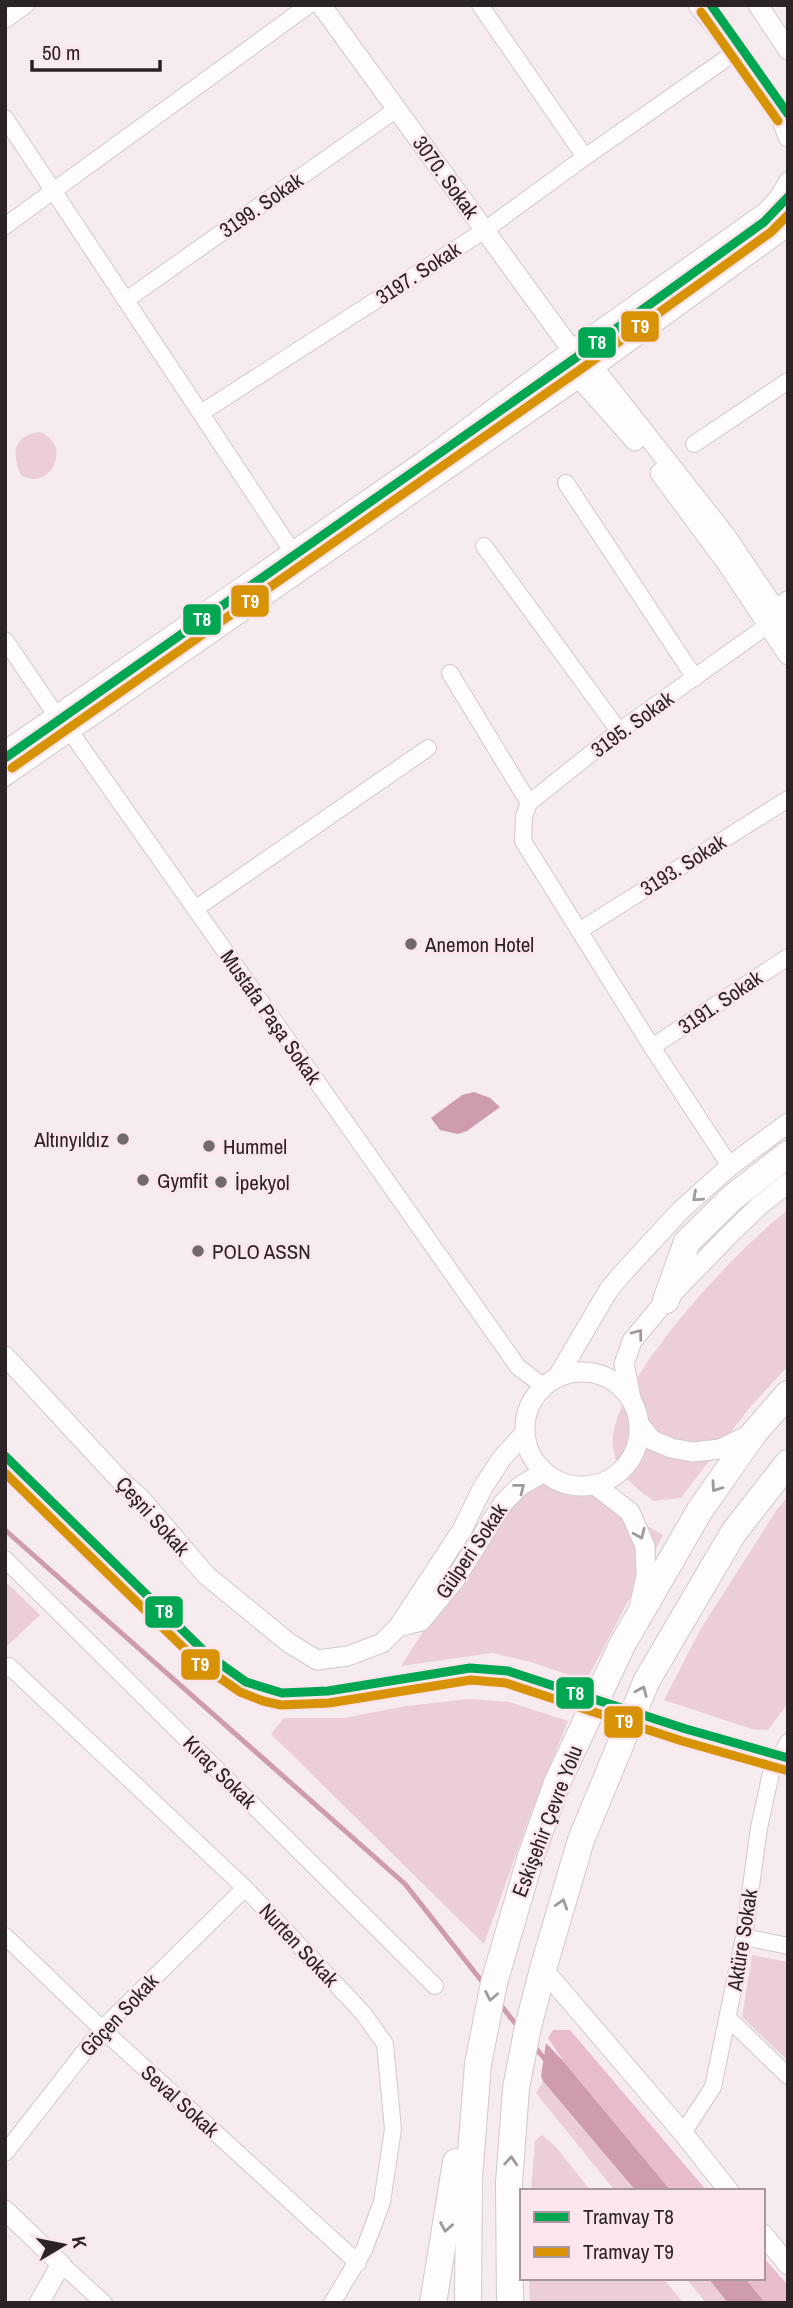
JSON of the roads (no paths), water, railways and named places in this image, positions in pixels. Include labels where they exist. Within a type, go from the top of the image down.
[{"type":"highway","points":[[666,1300],[687,1242],[732,1198],[788,1154]]},
{"type":"highway","name":"Eskişehir Çevre Yolu","points":[[468,2303],[469,2178],[478,2064],[494,1983],[531,1856],[557,1783],[637,1618],[699,1510],[754,1433],[788,1394]]},
{"type":"highway","name":"Eskişehir Çevre Yolu","points":[[510,2303],[509,2183],[516,2088],[542,1969],[581,1840],[647,1680],[734,1532],[788,1463]]},
{"type":"highway","points":[[433,2303],[461,2130],[478,2064]]},
{"type":"street","points":[[5,20],[26,5]]},
{"type":"street","points":[[5,226],[309,5]]},
{"type":"street","name":"3070. Sokak","points":[[321,5],[587,373],[726,536],[780,615],[788,654]]},
{"type":"street","points":[[480,5],[585,157]]},
{"type":"street","points":[[698,5],[777,112],[788,138]]},
{"type":"street","points":[[758,5],[788,50]]},
{"type":"street","name":"3197. Sokak","points":[[201,413],[485,230],[734,53]]},
{"type":"street","name":"3199. Sokak","points":[[126,300],[397,109]]},
{"type":"street","points":[[5,118],[292,551]]},
{"type":"street","points":[[5,749],[425,458],[571,349],[766,210],[788,180]]},
{"type":"street","points":[[5,778],[72,734],[587,373],[788,228]]},
{"type":"street","points":[[694,444],[788,381]]},
{"type":"street","points":[[566,483],[695,678]]},
{"type":"street","points":[[484,546],[619,731]]},
{"type":"street","name":"3195. Sokak","points":[[529,803],[619,731],[780,615]]},
{"type":"street","name":"Mustafa Paşa Sokak","points":[[5,640],[55,715],[72,734],[518,1367],[551,1381]]},
{"type":"street","points":[[450,673],[529,803],[524,816],[523,841],[730,1166]]},
{"type":"street","points":[[195,909],[428,748]]},
{"type":"street","name":"3193. Sokak","points":[[579,931],[788,799]]},
{"type":"street","name":"3191. Sokak","points":[[652,1047],[788,957]]},
{"type":"street","points":[[639,1424],[635,1451],[619,1473],[595,1485],[568,1485],[544,1472],[530,1455],[524,1434],[528,1407],[551,1381],[621,1275],[680,1211],[730,1166],[788,1123]]},
{"type":"street","points":[[754,1433],[720,1449],[693,1452],[671,1448],[652,1440],[639,1424],[624,1364],[632,1341],[666,1300],[759,1206],[788,1183]]},
{"type":"street","name":"Çeşni Sokak","points":[[5,1356],[119,1479],[141,1499],[206,1575],[289,1643],[317,1660]]},
{"type":"street","points":[[551,1381],[585,1371],[611,1379],[631,1398]]},
{"type":"street","name":"Gülperi Sokak","points":[[317,1660],[348,1656],[382,1643],[398,1627],[462,1530],[502,1458],[524,1434]]},
{"type":"street","name":"Gülperi Sokak","points":[[398,1627],[421,1621],[454,1581],[503,1503],[520,1486],[544,1472]]},
{"type":"street","points":[[595,1485],[630,1512],[645,1546],[646,1576],[637,1618]]},
{"type":"street","name":"Kıraç Sokak","points":[[8,1568],[435,1986]]},
{"type":"street","name":"Nurten Sokak","points":[[7,1667],[245,1888],[363,2013],[385,2044],[393,2129],[382,2202],[358,2263],[332,2303]]},
{"type":"street","name":"Aktüre Sokak","points":[[683,2133],[713,2087],[744,1937],[759,1828],[771,1773],[786,1749]]},
{"type":"street","name":"Göçen Sokak","points":[[5,2153],[102,2029],[245,1888]]},
{"type":"street","name":"Seval Sokak","points":[[5,1936],[102,2029],[358,2263]]},
{"type":"street","points":[[744,1937],[788,1946]]},
{"type":"street","points":[[542,1969],[683,2133],[727,2189]]},
{"type":"street","points":[[728,2018],[788,2076]]},
{"type":"street","points":[[5,2210],[104,2303]]},
{"type":"street","points":[[765,2236],[788,2265]]},
{"type":"street","points":[[39,2303],[61,2264]]},
{"type":"waterway","points":[[5,1530],[405,1884],[484,1984]]},
{"type":"waterway","points":[[499,2003],[519,2028]]},
{"type":"waterway","points":[[534,2046],[548,2063]]},
{"type":"tram line","name":"T8","points":[[711,5],[788,114]]},
{"type":"tram line","name":"T9","points":[[701,12],[778,121]]},
{"type":"tram line","name":"T8","points":[[5,758],[574,359],[764,222],[788,197]]},
{"type":"tram line","name":"T9","points":[[12,768],[581,369],[771,232],[788,215]]},
{"type":"tram line","name":"T8","points":[[5,1456],[208,1655],[246,1682],[282,1693],[328,1691],[470,1668],[508,1671],[686,1729],[788,1758]]},
{"type":"tram line","name":"T9","points":[[5,1473],[200,1664],[240,1692],[263,1701],[281,1705],[329,1703],[471,1680],[506,1683],[682,1741],[785,1770]]},
{"type":"place","name":"Anemon Hotel","points":[[411,944]]},
{"type":"place","name":"Altınyıldız","points":[[123,1139]]},
{"type":"place","name":"Hummel","points":[[209,1146]]},
{"type":"place","name":"Gymfit","points":[[143,1180]]},
{"type":"place","name":"İpekyol","points":[[221,1182]]},
{"type":"place","name":"POLO ASSN","points":[[198,1251]]}]
